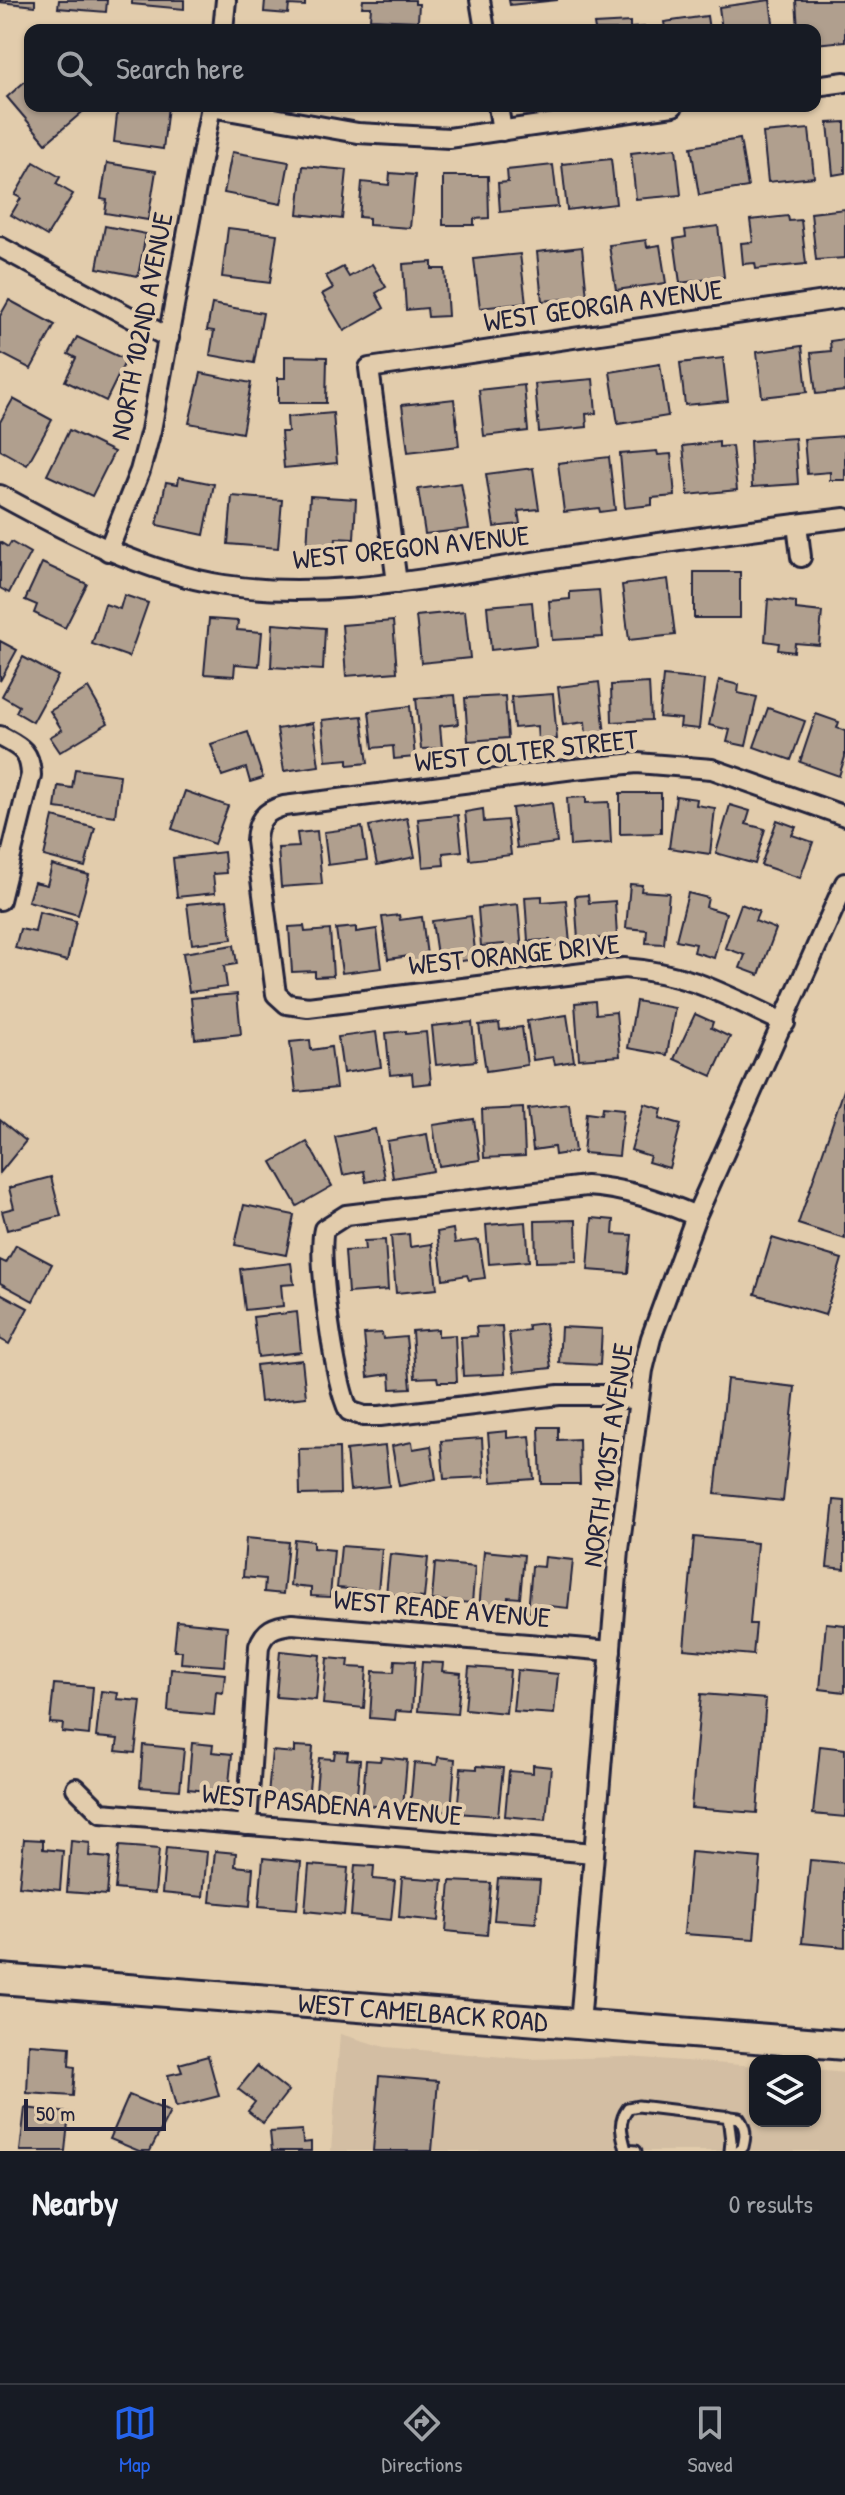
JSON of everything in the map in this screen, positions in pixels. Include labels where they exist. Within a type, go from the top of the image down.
[{"type":"main road","name":"WEST CAMELBACK ROAD","points":[[0,1979],[845,2045]]},
{"type":"street","points":[[224,24],[226,0]]},
{"type":"street","points":[[480,0],[484,24]]},
{"type":"street","points":[[821,85],[845,82]]},
{"type":"street","name":"NORTH 102ND AVENUE","points":[[108,551],[140,471],[169,338],[210,112]]},
{"type":"street","points":[[237,112],[298,124],[401,137],[449,138],[632,112]]},
{"type":"street","points":[[499,112],[502,131]]},
{"type":"street","points":[[0,247],[169,338]]},
{"type":"street","name":"WEST GEORGIA AVENUE","points":[[397,583],[369,368],[845,298]]},
{"type":"street","name":"WEST OREGON AVENUE","points":[[0,495],[108,551],[184,577],[224,585],[308,591],[397,583],[845,518]]},
{"type":"street","points":[[797,524],[801,557]]},
{"type":"street","points":[[0,736],[25,751],[31,775],[0,900]]},
{"type":"street","name":"WEST COLTER STREET","points":[[287,1004],[276,994],[256,841],[259,820],[271,809],[637,763],[712,769],[845,816]]},
{"type":"street","name":"NORTH 101ST AVENUE","points":[[580,2024],[619,1550],[637,1400],[651,1338],[696,1216],[785,1023],[845,883]]},
{"type":"street","name":"WEST ORANGE DRIVE","points":[[287,1004],[308,1007],[624,968],[670,973],[689,979],[785,1023]]},
{"type":"street","points":[[637,1400],[571,1394],[380,1416],[364,1416],[349,1411],[339,1385],[321,1253],[324,1229],[346,1215],[586,1186],[625,1191],[696,1216]]},
{"type":"street","name":"WEST READE AVENUE","points":[[247,1825],[259,1646],[263,1635],[270,1629],[292,1624],[611,1651]]},
{"type":"street","name":"WEST PASADENA AVENUE","points":[[76,1788],[101,1813],[594,1853]]},
{"type":"lane","points":[[636,2151],[626,2150],[620,2125],[628,2108],[638,2106],[739,2118],[744,2126],[743,2147],[738,2151]]},
{"type":"lane","points":[[728,2116],[730,2151]]},
{"type":"shaded area","points":[[340,2034],[385,2047],[528,2059],[628,2057],[749,2066],[749,2127],[821,2127],[821,2071],[845,2073],[845,2151],[331,2151]]},
{"type":"building","points":[[35,0],[35,6],[0,2]]},
{"type":"building","points":[[59,0],[107,0],[106,12],[58,8]]},
{"type":"building","points":[[132,0],[184,0],[184,9],[132,4]]},
{"type":"building","points":[[265,0],[305,0],[305,6],[289,5],[288,14],[264,12]]},
{"type":"building","points":[[363,0],[415,0],[415,4],[419,4],[418,21],[370,19],[371,7],[362,7]]},
{"type":"building","points":[[509,0],[558,0],[510,5]]},
{"type":"building","points":[[770,0],[773,24],[721,24],[719,7]]},
{"type":"building","points":[[796,0],[845,0],[845,41],[821,43],[821,24],[798,24]]},
{"type":"building","points":[[707,16],[708,24],[664,24]]},
{"type":"building","points":[[24,82],[24,112],[82,112],[46,143],[7,97]]},
{"type":"building","points":[[117,112],[167,112],[163,149],[114,142]]},
{"type":"building","points":[[845,122],[845,173],[833,175],[828,123]]},
{"type":"building","points":[[809,129],[814,177],[768,182],[763,133]]},
{"type":"building","points":[[740,139],[748,187],[699,195],[691,147]]},
{"type":"building","points":[[676,148],[681,195],[636,199],[631,153]]},
{"type":"building","points":[[232,152],[289,162],[281,204],[224,193]]},
{"type":"building","points":[[611,159],[616,204],[567,210],[562,164]]},
{"type":"building","points":[[34,162],[60,177],[56,184],[73,194],[47,236],[11,215],[21,198],[15,195]]},
{"type":"building","points":[[107,163],[156,171],[148,220],[105,213],[107,200],[101,199]]},
{"type":"building","points":[[553,165],[558,207],[500,212],[498,183],[508,182],[507,170]]},
{"type":"building","points":[[303,166],[347,170],[342,219],[298,214]]},
{"type":"building","points":[[390,173],[415,175],[410,228],[369,225],[369,218],[359,217],[362,182],[389,185]]},
{"type":"building","points":[[443,176],[488,176],[489,218],[474,219],[474,225],[443,225]]},
{"type":"building","points":[[845,209],[845,258],[816,260],[811,213]]},
{"type":"building","points":[[788,216],[789,221],[801,220],[806,264],[756,269],[755,263],[743,264],[741,243],[753,242],[750,220]]},
{"type":"building","points":[[105,226],[146,234],[138,276],[97,268]]},
{"type":"building","points":[[718,226],[724,277],[680,283],[674,239],[686,237],[685,230]]},
{"type":"building","points":[[228,228],[277,234],[270,283],[222,277]]},
{"type":"building","points":[[646,240],[647,247],[660,245],[666,283],[616,290],[609,245]]},
{"type":"building","points":[[582,247],[587,297],[542,301],[537,252]]},
{"type":"building","points":[[520,254],[526,303],[480,308],[474,259]]},
{"type":"building","points":[[432,262],[432,269],[445,269],[448,316],[428,317],[427,308],[406,310],[403,264]]},
{"type":"building","points":[[372,264],[386,287],[376,293],[384,308],[344,331],[322,294],[333,288],[326,276],[343,267],[349,277]]},
{"type":"building","points":[[9,300],[55,325],[31,369],[0,353],[0,316]]},
{"type":"building","points":[[212,304],[263,313],[254,363],[210,355],[214,331],[207,330]]},
{"type":"building","points":[[77,337],[126,360],[106,401],[65,381],[76,358],[68,354]]},
{"type":"building","points":[[845,339],[845,391],[816,394],[811,353],[831,351],[830,341]]},
{"type":"building","points":[[802,346],[807,392],[762,397],[757,352]]},
{"type":"building","points":[[285,356],[327,357],[326,403],[278,403],[278,378],[285,378]]},
{"type":"building","points":[[723,358],[728,401],[685,405],[680,363]]},
{"type":"building","points":[[660,364],[668,416],[618,424],[610,372]]},
{"type":"building","points":[[201,373],[251,383],[242,433],[189,423]]},
{"type":"building","points":[[593,379],[596,413],[586,414],[587,427],[539,432],[535,384]]},
{"type":"building","points":[[524,385],[528,431],[484,436],[479,390]]},
{"type":"building","points":[[13,399],[52,420],[27,465],[0,450],[0,422]]},
{"type":"building","points":[[454,399],[459,446],[408,452],[402,405]]},
{"type":"building","points":[[333,413],[337,463],[284,468],[281,432],[288,432],[287,417]]},
{"type":"building","points":[[69,430],[114,452],[92,496],[47,475]]},
{"type":"building","points":[[845,436],[845,480],[830,480],[830,472],[807,474],[804,439]]},
{"type":"building","points":[[795,438],[798,484],[752,487],[750,441]]},
{"type":"building","points":[[719,442],[719,447],[732,446],[737,490],[688,495],[683,446]]},
{"type":"building","points":[[657,451],[658,455],[671,454],[675,496],[652,498],[652,505],[625,508],[620,454]]},
{"type":"building","points":[[609,457],[615,510],[600,512],[599,508],[564,512],[558,463]]},
{"type":"building","points":[[533,468],[539,509],[518,511],[520,524],[494,527],[486,474]]},
{"type":"building","points":[[179,477],[214,484],[204,535],[157,525],[166,482],[178,484]]},
{"type":"building","points":[[461,483],[469,529],[425,534],[418,489]]},
{"type":"building","points":[[232,496],[282,500],[278,548],[228,544]]},
{"type":"building","points":[[310,496],[356,499],[354,539],[336,538],[335,550],[307,549]]},
{"type":"building","points":[[0,542],[8,547],[11,542],[30,553],[9,593],[0,588]]},
{"type":"building","points":[[42,563],[87,584],[65,628],[34,613],[37,605],[25,600]]},
{"type":"building","points":[[694,572],[740,572],[740,618],[694,618]]},
{"type":"building","points":[[668,579],[675,635],[629,640],[622,585]]},
{"type":"building","points":[[599,590],[603,637],[552,640],[549,601],[570,599],[570,592]]},
{"type":"building","points":[[124,595],[148,603],[129,657],[92,644],[105,604],[120,609]]},
{"type":"building","points":[[768,599],[796,602],[796,609],[822,612],[819,645],[795,643],[794,652],[778,650],[779,643],[765,641]]},
{"type":"building","points":[[532,602],[536,645],[491,650],[487,606]]},
{"type":"building","points":[[465,611],[470,658],[421,663],[416,616]]},
{"type":"building","points":[[209,619],[238,621],[237,630],[262,632],[259,666],[235,664],[234,676],[204,674]]},
{"type":"building","points":[[393,621],[397,672],[346,676],[342,625]]},
{"type":"building","points":[[273,624],[325,628],[323,670],[271,667]]},
{"type":"building","points":[[0,641],[17,650],[0,681]]},
{"type":"building","points":[[23,657],[58,676],[33,722],[16,712],[19,706],[2,696]]},
{"type":"building","points":[[663,676],[704,680],[699,729],[680,727],[681,719],[659,717]]},
{"type":"building","points":[[719,680],[739,685],[738,693],[757,697],[746,746],[727,742],[730,730],[709,725]]},
{"type":"building","points":[[599,682],[605,734],[586,735],[585,722],[563,725],[558,687]]},
{"type":"building","points":[[649,683],[651,720],[612,722],[611,685]]},
{"type":"building","points":[[88,688],[108,723],[60,752],[50,737],[62,730],[50,711]]},
{"type":"building","points":[[553,694],[557,739],[538,741],[537,726],[514,728],[511,697]]},
{"type":"building","points":[[455,695],[458,724],[440,726],[442,748],[421,749],[416,698]]},
{"type":"building","points":[[505,696],[508,738],[468,741],[465,698]]},
{"type":"building","points":[[410,706],[415,757],[394,759],[393,746],[373,748],[369,711]]},
{"type":"building","points":[[768,708],[805,721],[791,760],[754,747]]},
{"type":"building","points":[[816,714],[839,722],[837,728],[845,731],[845,757],[839,776],[800,762]]},
{"type":"building","points":[[362,716],[368,763],[348,765],[348,759],[326,761],[322,720]]},
{"type":"building","points":[[313,723],[319,766],[284,771],[277,729]]},
{"type":"building","points":[[248,732],[263,778],[250,782],[246,768],[222,776],[211,744]]},
{"type":"building","points":[[75,769],[120,775],[115,816],[55,808],[58,786],[72,788]]},
{"type":"building","points":[[185,791],[228,806],[214,844],[172,829]]},
{"type":"building","points":[[620,793],[661,793],[661,833],[620,834]]},
{"type":"building","points":[[676,796],[697,799],[696,805],[715,808],[710,854],[669,848]]},
{"type":"building","points":[[586,797],[586,803],[609,802],[611,843],[570,846],[567,798]]},
{"type":"building","points":[[552,803],[557,843],[517,848],[512,808]]},
{"type":"building","points":[[730,805],[750,811],[746,824],[765,829],[755,864],[716,853]]},
{"type":"building","points":[[483,809],[484,822],[507,820],[511,855],[470,860],[465,812]]},
{"type":"building","points":[[458,815],[462,851],[443,853],[444,865],[423,867],[418,819]]},
{"type":"building","points":[[53,817],[95,828],[85,867],[44,856]]},
{"type":"building","points":[[407,818],[415,857],[377,865],[369,826]]},
{"type":"building","points":[[777,820],[796,827],[792,835],[813,842],[800,878],[761,865]]},
{"type":"building","points":[[362,827],[367,860],[328,865],[324,832]]},
{"type":"building","points":[[317,831],[322,884],[281,887],[278,848],[299,847],[297,833]]},
{"type":"building","points":[[224,852],[226,873],[213,874],[215,893],[177,897],[173,858]]},
{"type":"building","points":[[52,865],[89,875],[78,915],[28,901],[34,882],[47,885]]},
{"type":"building","points":[[630,884],[642,885],[641,891],[669,893],[664,944],[646,943],[647,930],[626,928]]},
{"type":"building","points":[[688,893],[708,898],[706,907],[726,913],[714,958],[694,952],[696,944],[676,940]]},
{"type":"building","points":[[588,895],[589,903],[615,901],[617,937],[578,940],[575,896]]},
{"type":"building","points":[[542,896],[542,902],[566,900],[570,944],[550,946],[550,940],[528,941],[525,897]]},
{"type":"building","points":[[227,900],[232,939],[192,944],[187,904]]},
{"type":"building","points":[[518,904],[522,952],[505,953],[504,944],[481,946],[478,908]]},
{"type":"building","points":[[741,904],[759,911],[755,921],[776,929],[759,975],[740,968],[745,955],[725,948]]},
{"type":"building","points":[[39,912],[76,921],[67,961],[15,948],[20,929],[35,932]]},
{"type":"building","points":[[399,915],[400,920],[422,917],[428,963],[411,965],[410,956],[388,959],[382,917]]},
{"type":"building","points":[[471,916],[476,959],[454,962],[453,953],[437,955],[432,921]]},
{"type":"building","points":[[304,926],[305,932],[330,930],[333,976],[315,977],[315,971],[292,972],[289,927]]},
{"type":"building","points":[[356,927],[356,932],[377,929],[382,968],[342,973],[336,929]]},
{"type":"building","points":[[234,945],[237,964],[224,966],[227,987],[189,992],[183,953]]},
{"type":"building","points":[[237,994],[241,1034],[195,1039],[191,998]]},
{"type":"building","points":[[595,1001],[596,1014],[616,1012],[620,1056],[579,1059],[575,1003]]},
{"type":"building","points":[[636,1001],[675,1008],[667,1055],[628,1048]]},
{"type":"building","points":[[695,1014],[713,1022],[711,1028],[730,1037],[712,1076],[674,1059]]},
{"type":"building","points":[[567,1015],[574,1061],[555,1064],[553,1057],[533,1060],[527,1021]]},
{"type":"building","points":[[472,1022],[476,1061],[436,1065],[432,1026]]},
{"type":"building","points":[[499,1023],[500,1030],[522,1027],[527,1065],[486,1071],[479,1025]]},
{"type":"building","points":[[406,1031],[406,1034],[426,1032],[431,1083],[413,1085],[412,1073],[390,1075],[386,1033]]},
{"type":"building","points":[[376,1032],[381,1067],[343,1073],[338,1037]]},
{"type":"building","points":[[310,1040],[311,1050],[331,1047],[336,1088],[296,1092],[290,1042]]},
{"type":"building","points":[[845,1087],[845,1239],[798,1224]]},
{"type":"building","points":[[569,1104],[575,1152],[555,1155],[554,1147],[533,1150],[528,1109]]},
{"type":"building","points":[[644,1104],[662,1109],[660,1118],[681,1124],[669,1168],[648,1162],[650,1156],[631,1150]]},
{"type":"building","points":[[603,1107],[624,1109],[619,1156],[583,1153],[587,1112],[602,1114]]},
{"type":"building","points":[[523,1108],[525,1156],[484,1158],[482,1110]]},
{"type":"building","points":[[474,1119],[480,1160],[439,1166],[433,1125]]},
{"type":"building","points":[[0,1120],[26,1141],[0,1173]]},
{"type":"building","points":[[375,1129],[385,1178],[366,1182],[364,1171],[343,1175],[335,1137]]},
{"type":"building","points":[[427,1134],[433,1171],[393,1178],[387,1141]]},
{"type":"building","points":[[307,1142],[332,1186],[297,1206],[272,1162]]},
{"type":"building","points":[[51,1177],[61,1216],[7,1230],[2,1211],[14,1208],[9,1188]]},
{"type":"building","points":[[244,1205],[294,1215],[286,1255],[235,1245]]},
{"type":"building","points":[[592,1218],[614,1220],[613,1234],[632,1235],[628,1273],[588,1270]]},
{"type":"building","points":[[576,1220],[577,1261],[536,1262],[535,1221]]},
{"type":"building","points":[[526,1222],[529,1261],[489,1264],[486,1225]]},
{"type":"building","points":[[453,1229],[455,1243],[479,1240],[485,1278],[469,1280],[467,1275],[443,1279],[437,1232]]},
{"type":"building","points":[[409,1234],[410,1247],[432,1244],[437,1289],[396,1293],[391,1236]]},
{"type":"building","points":[[772,1238],[842,1259],[825,1315],[755,1294]]},
{"type":"building","points":[[385,1240],[388,1290],[348,1293],[345,1251],[365,1250],[364,1241]]},
{"type":"building","points":[[16,1245],[52,1264],[33,1301],[0,1283],[0,1260],[6,1263]]},
{"type":"building","points":[[291,1263],[294,1284],[281,1285],[283,1306],[245,1310],[240,1269]]},
{"type":"building","points":[[0,1293],[28,1308],[9,1344],[0,1339]]},
{"type":"building","points":[[297,1312],[301,1352],[258,1357],[253,1317]]},
{"type":"building","points":[[545,1323],[551,1368],[514,1372],[509,1333],[529,1330],[528,1325]]},
{"type":"building","points":[[502,1326],[505,1374],[463,1376],[461,1337],[477,1336],[476,1327]]},
{"type":"building","points":[[561,1327],[602,1329],[600,1365],[559,1363]]},
{"type":"building","points":[[438,1329],[438,1336],[455,1335],[457,1382],[438,1382],[437,1377],[415,1378],[412,1331]]},
{"type":"building","points":[[382,1333],[383,1339],[406,1337],[411,1388],[391,1389],[390,1374],[368,1377],[364,1334]]},
{"type":"building","points":[[302,1360],[306,1397],[260,1402],[256,1365]]},
{"type":"building","points":[[727,1379],[795,1387],[783,1501],[715,1494]]},
{"type":"building","points":[[539,1427],[558,1427],[558,1440],[579,1439],[580,1484],[541,1484]]},
{"type":"building","points":[[507,1431],[507,1438],[530,1436],[534,1479],[492,1482],[488,1433]]},
{"type":"building","points":[[482,1438],[484,1477],[444,1479],[441,1441]]},
{"type":"building","points":[[412,1442],[413,1449],[431,1446],[436,1479],[399,1486],[392,1446]]},
{"type":"building","points":[[385,1446],[389,1486],[350,1490],[346,1450]]},
{"type":"building","points":[[339,1448],[340,1494],[300,1495],[299,1449]]},
{"type":"building","points":[[834,1500],[845,1501],[845,1569],[827,1567]]},
{"type":"building","points":[[694,1537],[757,1543],[750,1624],[756,1624],[753,1655],[684,1649]]},
{"type":"building","points":[[246,1538],[288,1542],[283,1594],[264,1592],[265,1579],[243,1577]]},
{"type":"building","points":[[294,1539],[313,1541],[313,1548],[334,1550],[330,1597],[311,1596],[311,1588],[290,1586]]},
{"type":"building","points":[[341,1546],[382,1549],[378,1591],[337,1588]]},
{"type":"building","points":[[484,1551],[524,1555],[520,1598],[508,1597],[507,1612],[479,1610]]},
{"type":"building","points":[[390,1554],[428,1558],[424,1598],[386,1594]]},
{"type":"building","points":[[545,1557],[573,1560],[568,1608],[550,1606],[549,1614],[528,1612],[532,1566],[544,1567]]},
{"type":"building","points":[[435,1563],[475,1567],[472,1603],[432,1600]]},
{"type":"building","points":[[177,1621],[227,1626],[224,1666],[181,1663],[182,1651],[174,1651]]},
{"type":"building","points":[[826,1623],[845,1625],[845,1692],[820,1689]]},
{"type":"building","points":[[280,1651],[320,1655],[316,1700],[276,1697]]},
{"type":"building","points":[[327,1658],[349,1660],[348,1667],[367,1668],[364,1708],[323,1704]]},
{"type":"building","points":[[395,1660],[415,1661],[412,1712],[396,1711],[395,1720],[370,1718],[373,1671],[394,1672]]},
{"type":"building","points":[[422,1662],[443,1663],[442,1671],[461,1673],[457,1714],[418,1711]]},
{"type":"building","points":[[469,1667],[510,1670],[506,1713],[465,1709]]},
{"type":"building","points":[[171,1669],[225,1674],[223,1693],[216,1692],[214,1715],[168,1711]]},
{"type":"building","points":[[517,1670],[558,1674],[554,1714],[513,1711]]},
{"type":"building","points":[[54,1684],[93,1687],[89,1735],[62,1732],[63,1724],[50,1723]]},
{"type":"building","points":[[101,1691],[118,1693],[117,1699],[141,1701],[135,1753],[116,1751],[118,1739],[96,1737]]},
{"type":"building","points":[[701,1694],[766,1699],[757,1813],[691,1808]]},
{"type":"building","points":[[192,1743],[213,1745],[212,1752],[232,1754],[228,1793],[188,1789]]},
{"type":"building","points":[[143,1745],[184,1749],[180,1790],[140,1787]]},
{"type":"building","points":[[295,1746],[313,1747],[308,1800],[268,1796],[272,1751],[295,1753]]},
{"type":"building","points":[[820,1746],[845,1749],[845,1817],[813,1814]]},
{"type":"building","points":[[335,1751],[348,1752],[347,1759],[360,1760],[356,1806],[315,1802],[319,1758],[334,1759]]},
{"type":"building","points":[[381,1757],[407,1760],[403,1808],[362,1805],[366,1760],[380,1761]]},
{"type":"building","points":[[438,1757],[455,1759],[451,1812],[410,1808],[414,1763],[437,1765]]},
{"type":"building","points":[[533,1765],[551,1767],[546,1820],[505,1816],[509,1771],[533,1773]]},
{"type":"building","points":[[477,1766],[503,1768],[498,1816],[457,1813],[461,1768],[477,1769]]},
{"type":"building","points":[[24,1839],[43,1840],[43,1849],[63,1851],[60,1890],[19,1886]]},
{"type":"building","points":[[71,1841],[90,1843],[89,1856],[110,1858],[107,1895],[67,1892]]},
{"type":"building","points":[[119,1846],[159,1849],[155,1893],[115,1889]]},
{"type":"building","points":[[166,1848],[207,1852],[203,1897],[162,1893]]},
{"type":"building","points":[[215,1851],[236,1853],[235,1866],[253,1868],[250,1906],[210,1902]]},
{"type":"building","points":[[691,1852],[761,1858],[754,1939],[684,1934]]},
{"type":"building","points":[[263,1858],[301,1862],[297,1909],[259,1906]]},
{"type":"building","points":[[810,1860],[845,1863],[845,1947],[802,1943]]},
{"type":"building","points":[[309,1865],[348,1868],[344,1915],[305,1911]]},
{"type":"building","points":[[355,1865],[374,1866],[373,1879],[395,1881],[391,1920],[351,1916]]},
{"type":"building","points":[[402,1877],[443,1880],[439,1921],[399,1917]]},
{"type":"building","points":[[498,1878],[540,1880],[536,1923],[494,1920]]},
{"type":"building","points":[[450,1881],[491,1883],[487,1935],[446,1931]]},
{"type":"building","points":[[29,2044],[70,2047],[69,2066],[75,2067],[73,2096],[27,2093]]},
{"type":"building","points":[[208,2056],[219,2096],[176,2107],[168,2075],[182,2072],[179,2064]]},
{"type":"building","points":[[257,2066],[288,2091],[263,2123],[248,2111],[255,2102],[238,2089]]},
{"type":"building","points":[[379,2076],[438,2081],[432,2151],[373,2151]]},
{"type":"building","points":[[129,2095],[170,2112],[150,2151],[139,2151],[110,2139]]},
{"type":"building","points":[[25,2108],[69,2113],[65,2151],[20,2151]]},
{"type":"building","points":[[302,2130],[303,2143],[311,2142],[311,2151],[272,2151],[270,2132]]}]
